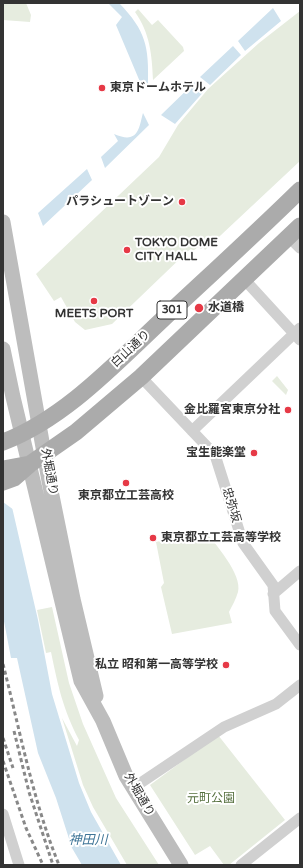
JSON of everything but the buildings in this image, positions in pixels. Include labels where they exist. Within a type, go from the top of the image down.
[{"type":"main road","name":"白山通り","points":[[3,442],[22,434],[39,424],[83,392],[300,190]]},
{"type":"main road","name":"外堀通り","points":[[3,222],[39,424],[46,453],[49,481],[73,599],[103,721]]},
{"type":"main road","name":"301","points":[[6,475],[30,464],[76,432],[141,376],[244,279],[296,237]]},
{"type":"main road","name":"外堀通り","points":[[3,349],[77,668],[84,687],[103,721],[133,788],[181,865]]},
{"type":"street","points":[[192,431],[298,334],[244,279]]},
{"type":"street","name":"忠弥坂","points":[[141,376],[215,455],[243,543],[272,585],[275,610],[300,645]]},
{"type":"street","points":[[274,594],[299,574]]},
{"type":"street","points":[[133,788],[224,727],[276,704],[300,685]]},
{"type":"street","points":[[3,814],[19,865]]},
{"type":"street","points":[[241,865],[300,818]]},
{"type":"green space","points":[[3,3],[26,3],[31,15],[30,22],[3,20]]},
{"type":"green space","points":[[138,9],[152,25],[158,20],[183,47],[184,51],[153,80],[152,62],[147,36],[135,12]]},
{"type":"green space","points":[[300,11],[300,161],[205,250],[203,247],[201,249],[198,247],[193,251],[191,249],[188,251],[112,324],[85,330],[75,322],[61,297],[54,301],[36,274],[159,157],[178,125],[208,89],[259,43]]},
{"type":"green space","points":[[277,376],[288,390],[286,395],[272,381]]},
{"type":"green space","points":[[204,530],[227,559],[236,577],[238,592],[229,612],[232,623],[172,634],[161,587],[164,583],[156,542]]},
{"type":"green space","points":[[52,607],[69,683],[83,724],[116,798],[159,865],[127,865],[93,807],[83,785],[62,718],[77,746],[79,740],[69,718],[62,697],[51,652],[46,653],[37,610]]},
{"type":"green space","name":"元町公園","points":[[218,735],[285,820],[229,865],[224,865],[210,846],[195,855],[150,785]]},
{"type":"water","points":[[108,3],[119,3],[135,22],[144,40],[148,60],[148,85],[143,89],[116,25],[122,17]]},
{"type":"water","points":[[273,8],[281,21],[245,51],[238,41]]},
{"type":"water","points":[[233,46],[241,55],[210,85],[200,77]]},
{"type":"water","points":[[196,81],[206,89],[175,124],[161,115]]},
{"type":"water","points":[[143,113],[149,125],[105,168],[101,157],[118,141],[114,134],[122,137],[133,136],[139,129]]},
{"type":"water","points":[[87,169],[92,180],[43,226],[38,213]]},
{"type":"water","name":"神田川","points":[[3,468],[38,620],[52,694],[79,783],[91,812],[121,865],[82,865],[72,848],[56,798],[38,753],[17,658],[11,658],[3,616]]},
{"type":"pier","points":[[3,466],[5,468],[14,510],[3,502]]},
{"type":"railway","points":[[3,664],[34,791],[59,865]]},
{"type":"railway","points":[[14,731],[29,792],[53,865]]},
{"type":"railway","points":[[3,738],[13,768]]},
{"type":"railway","points":[[3,761],[26,828],[43,865]]},
{"type":"place","name":"東京ドームホテル","points":[[102,88]]},
{"type":"place","name":"パラシュートゾーン","points":[[182,202]]},
{"type":"place","name":"TOKYO DOME CITY HALL","points":[[127,250]]},
{"type":"place","name":"MEETS PORT","points":[[94,301]]},
{"type":"place","name":"水道橋","points":[[199,308]]},
{"type":"place","name":"金比羅宮東京分社","points":[[288,410]]},
{"type":"place","name":"宝生能楽堂","points":[[254,453]]},
{"type":"place","name":"東京都立工芸高校","points":[[126,483]]},
{"type":"place","name":"東京都立工芸高等学校","points":[[153,538]]},
{"type":"place","name":"私立 昭和第一高等学校","points":[[226,665]]}]
